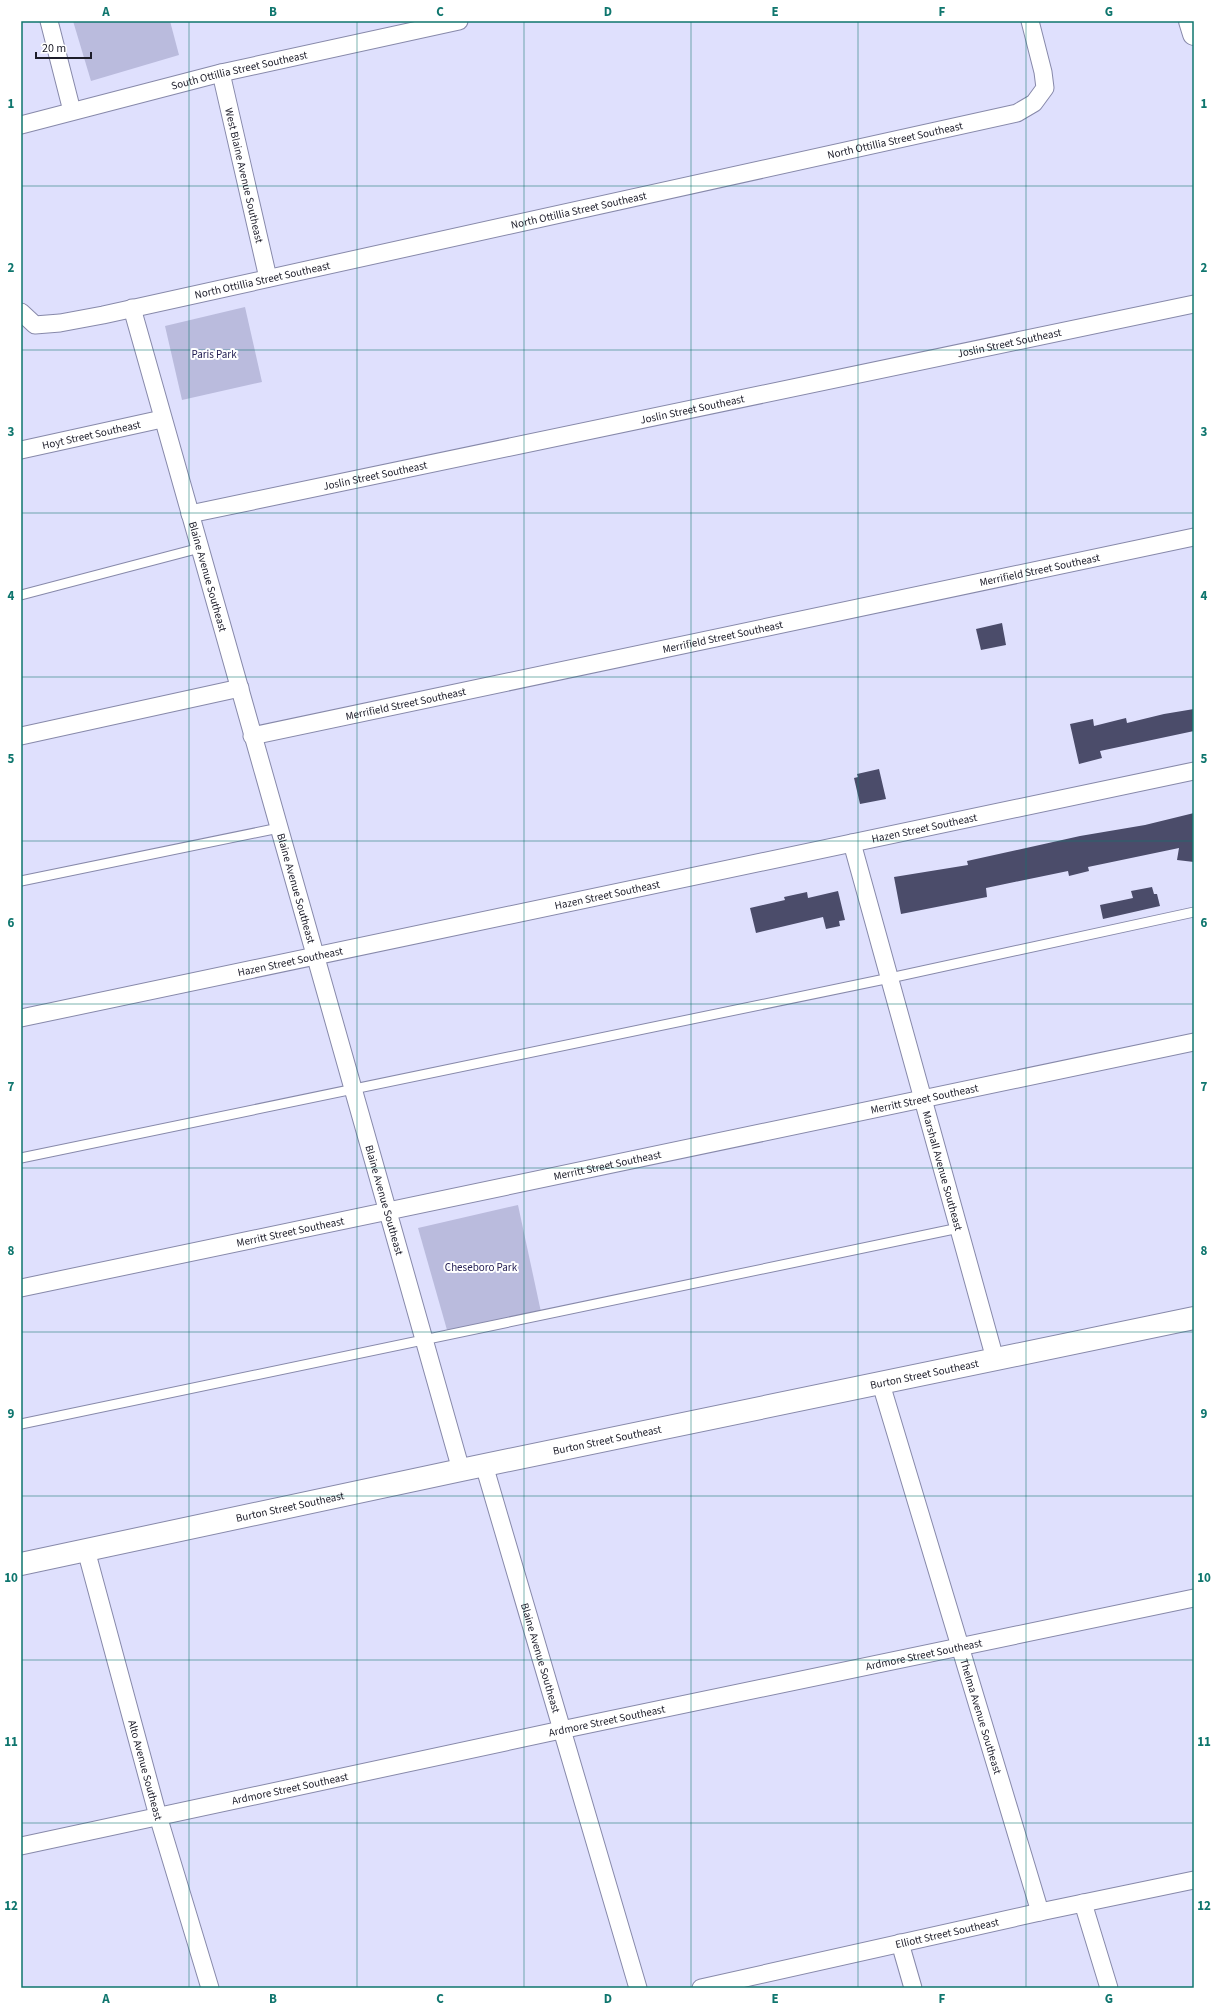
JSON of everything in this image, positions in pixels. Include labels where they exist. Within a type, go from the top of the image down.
[{"type":"main road","points":[[1190,21],[1194,34]]},
{"type":"main road","name":"Burton Street Southeast","points":[[22,1560],[86,1550],[484,1465],[1194,1318]]},
{"type":"street","points":[[49,21],[72,111]]},
{"type":"street","name":"South Ottillia Street Southeast","points":[[21,126],[72,111],[221,73],[459,21]]},
{"type":"street","name":"North Ottillia Street Southeast","points":[[21,312],[35,325],[60,323],[1017,113],[1034,103],[1045,88],[1043,72],[1030,21]]},
{"type":"street","name":"West Blaine Avenue Southeast","points":[[221,73],[268,278]]},
{"type":"street","name":"Joslin Street Southeast","points":[[190,514],[1194,304]]},
{"type":"street","name":"Blaine Avenue Southeast","points":[[132,308],[162,419],[240,688],[278,828],[317,957],[461,1470]]},
{"type":"street","name":"Hoyt Street Southeast","points":[[21,450],[162,419]]},
{"type":"street","name":"Merrifield Street Southeast","points":[[252,736],[1194,537]]},
{"type":"street","points":[[21,736],[240,688]]},
{"type":"street","name":"Hazen Street Southeast","points":[[21,1018],[317,957],[1194,771]]},
{"type":"street","name":"Marshall Avenue Southeast","points":[[852,843],[995,1359]]},
{"type":"street","name":"Merritt Street Southeast","points":[[21,1288],[1194,1042]]},
{"type":"street","name":"Thelma Avenue Southeast","points":[[881,1384],[1040,1912]]},
{"type":"street","name":"Blaine Avenue Southeast","points":[[484,1465],[638,1988]]},
{"type":"street","name":"Alto Avenue Southeast","points":[[86,1550],[158,1816],[210,1988]]},
{"type":"street","name":"Ardmore Street Southeast","points":[[21,1846],[561,1730],[1194,1598]]},
{"type":"street","name":"Elliott Street Southeast","points":[[701,1988],[1040,1912],[1194,1880]]},
{"type":"street","points":[[1083,1903],[1108,1988]]},
{"type":"street","points":[[900,1943],[913,1988]]},
{"type":"lane","points":[[21,594],[200,548]]},
{"type":"lane","points":[[21,881],[278,828]]},
{"type":"lane","points":[[21,1158],[890,978],[1194,912]]},
{"type":"lane","points":[[21,1424],[959,1228]]},
{"type":"green space","points":[[73,21],[170,21],[179,55],[91,81]]},
{"type":"green space","name":"Paris Park","points":[[245,307],[262,382],[182,400],[165,326]]},
{"type":"green space","name":"Cheseboro Park","points":[[518,1205],[541,1312],[447,1330],[418,1228]]},
{"type":"building","points":[[1002,623],[1006,645],[981,650],[976,629]]},
{"type":"building","points":[[1194,709],[1194,731],[1100,751],[1102,758],[1079,764],[1070,724],[1093,719],[1094,726],[1126,718],[1127,723],[1164,714]]},
{"type":"building","points":[[879,769],[886,799],[860,804],[854,778],[858,777],[857,774]]},
{"type":"building","points":[[1194,813],[1194,862],[1177,860],[1179,848],[1088,867],[1089,871],[1069,876],[1068,871],[986,888],[987,897],[901,914],[894,877],[968,865],[967,861],[1080,836],[1145,825]]},
{"type":"building","points":[[1152,887],[1154,894],[1157,894],[1160,906],[1103,919],[1100,905],[1133,898],[1131,891]]},
{"type":"building","points":[[838,891],[845,920],[839,921],[840,926],[826,929],[823,917],[756,933],[750,908],[785,900],[784,897],[807,892],[808,898]]}]
